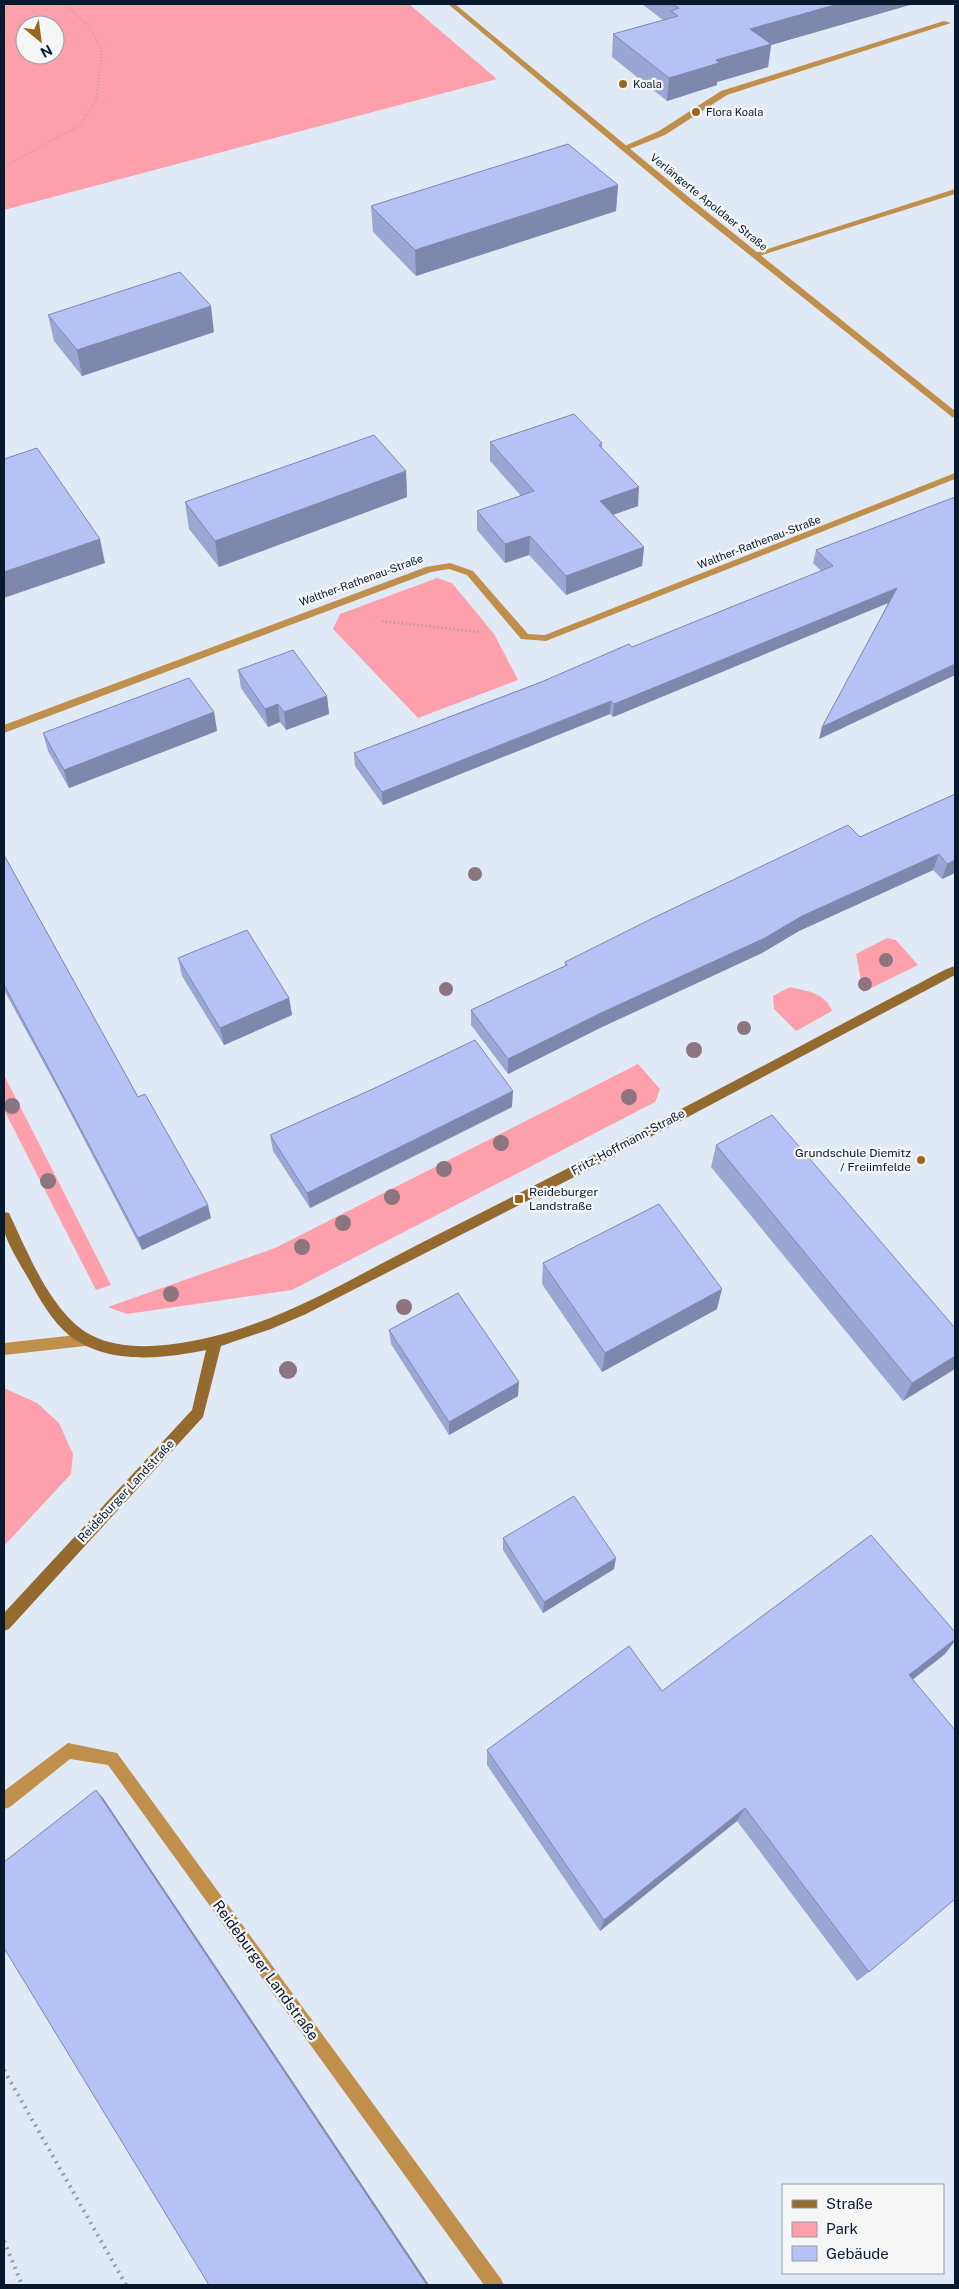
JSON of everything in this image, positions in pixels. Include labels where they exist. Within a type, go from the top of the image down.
[{"type":"street","name":"Verlängerte Apoldaer Straße","points":[[451,4],[624,148],[955,415]]},
{"type":"street","points":[[624,148],[662,134],[724,93],[947,23]]},
{"type":"street","points":[[756,254],[955,191]]},
{"type":"street","name":"Walther-Rathenau-Straße","points":[[4,729],[429,568],[450,566],[470,573],[525,637],[546,638],[955,476]]},
{"type":"street","name":"Fritz-Hoffmann-Straße","points":[[85,1340],[123,1351],[161,1352],[215,1342],[310,1306],[490,1214],[955,970]]},
{"type":"street","points":[[4,1217],[43,1294],[61,1318],[85,1340]]},
{"type":"street","points":[[4,1349],[85,1340]]},
{"type":"street","name":"Reideburger Landstraße","points":[[4,1624],[198,1413],[215,1342]]},
{"type":"street","name":"Reideburger Landstraße","points":[[4,1802],[68,1751],[112,1758],[495,2285]]},
{"type":"path","points":[[4,167],[56,140],[80,124],[96,100],[102,51],[90,29],[71,9],[61,4]]},
{"type":"path","points":[[377,620],[525,637]]},
{"type":"path","points":[[4,2070],[126,2285]]},
{"type":"path","points":[[4,2241],[22,2285]]},
{"type":"green space","points":[[4,4],[409,4],[497,79],[4,210]]},
{"type":"green space","points":[[437,578],[452,583],[494,634],[518,680],[418,718],[333,629],[340,614]]},
{"type":"green space","points":[[887,938],[896,940],[918,965],[863,992],[856,954]]},
{"type":"green space","points":[[790,987],[821,997],[832,1011],[796,1031],[774,1009],[773,996]]},
{"type":"green space","points":[[638,1064],[660,1089],[655,1102],[292,1290],[127,1314],[108,1307],[275,1248]]},
{"type":"green space","points":[[4,1075],[111,1285],[96,1290],[4,1110]]},
{"type":"green space","points":[[4,1388],[37,1403],[59,1423],[73,1454],[71,1474],[4,1546]]},
{"type":"building","points":[[673,4],[838,4],[750,29],[771,44],[716,60],[719,63],[669,78],[613,34],[678,16],[671,11],[679,8]]},
{"type":"building","points":[[568,144],[618,185],[415,250],[371,206]]},
{"type":"building","points":[[180,272],[211,306],[77,350],[48,315]]},
{"type":"building","points":[[574,414],[602,443],[599,445],[639,487],[600,501],[644,547],[566,576],[530,536],[505,544],[477,511],[534,491],[490,442]]},
{"type":"building","points":[[374,435],[406,471],[215,541],[185,502]]},
{"type":"building","points":[[37,448],[100,539],[4,572],[4,459]]},
{"type":"building","points":[[955,497],[955,664],[822,727],[897,588],[614,704],[611,701],[382,792],[354,753],[539,683],[629,644],[632,647],[833,566],[816,550]]},
{"type":"building","points":[[293,650],[327,696],[284,712],[278,704],[265,709],[238,670]]},
{"type":"building","points":[[189,678],[214,712],[64,770],[43,733]]},
{"type":"building","points":[[955,794],[955,860],[947,864],[939,854],[802,916],[765,938],[603,1012],[508,1059],[471,1010],[567,965],[565,962],[649,920],[848,825],[860,837]]},
{"type":"building","points":[[4,855],[138,1097],[145,1094],[208,1205],[138,1238],[4,985]]},
{"type":"building","points":[[247,930],[289,998],[220,1028],[178,958]]},
{"type":"building","points":[[475,1040],[513,1091],[307,1193],[270,1135],[375,1088]]},
{"type":"building","points":[[772,1115],[955,1328],[955,1356],[912,1383],[716,1145]]},
{"type":"building","points":[[659,1204],[722,1289],[605,1353],[543,1263]]},
{"type":"building","points":[[458,1293],[519,1382],[449,1422],[389,1330]]},
{"type":"building","points":[[574,1496],[616,1558],[544,1602],[503,1538]]},
{"type":"building","points":[[871,1535],[955,1632],[955,1639],[909,1675],[955,1730],[955,1899],[869,1972],[745,1808],[604,1920],[487,1750],[629,1646],[662,1691]]},
{"type":"building","points":[[96,1790],[427,2285],[209,2285],[4,1948],[4,1862]]},
{"type":"place","name":"Koala","points":[[623,84]]},
{"type":"place","name":"Flora Koala","points":[[696,112]]},
{"type":"place","name":"Grundschule Diemitz / Freiimfelde","points":[[921,1160]]},
{"type":"place","name":"Reideburger Landstraße","points":[[519,1199]]}]
